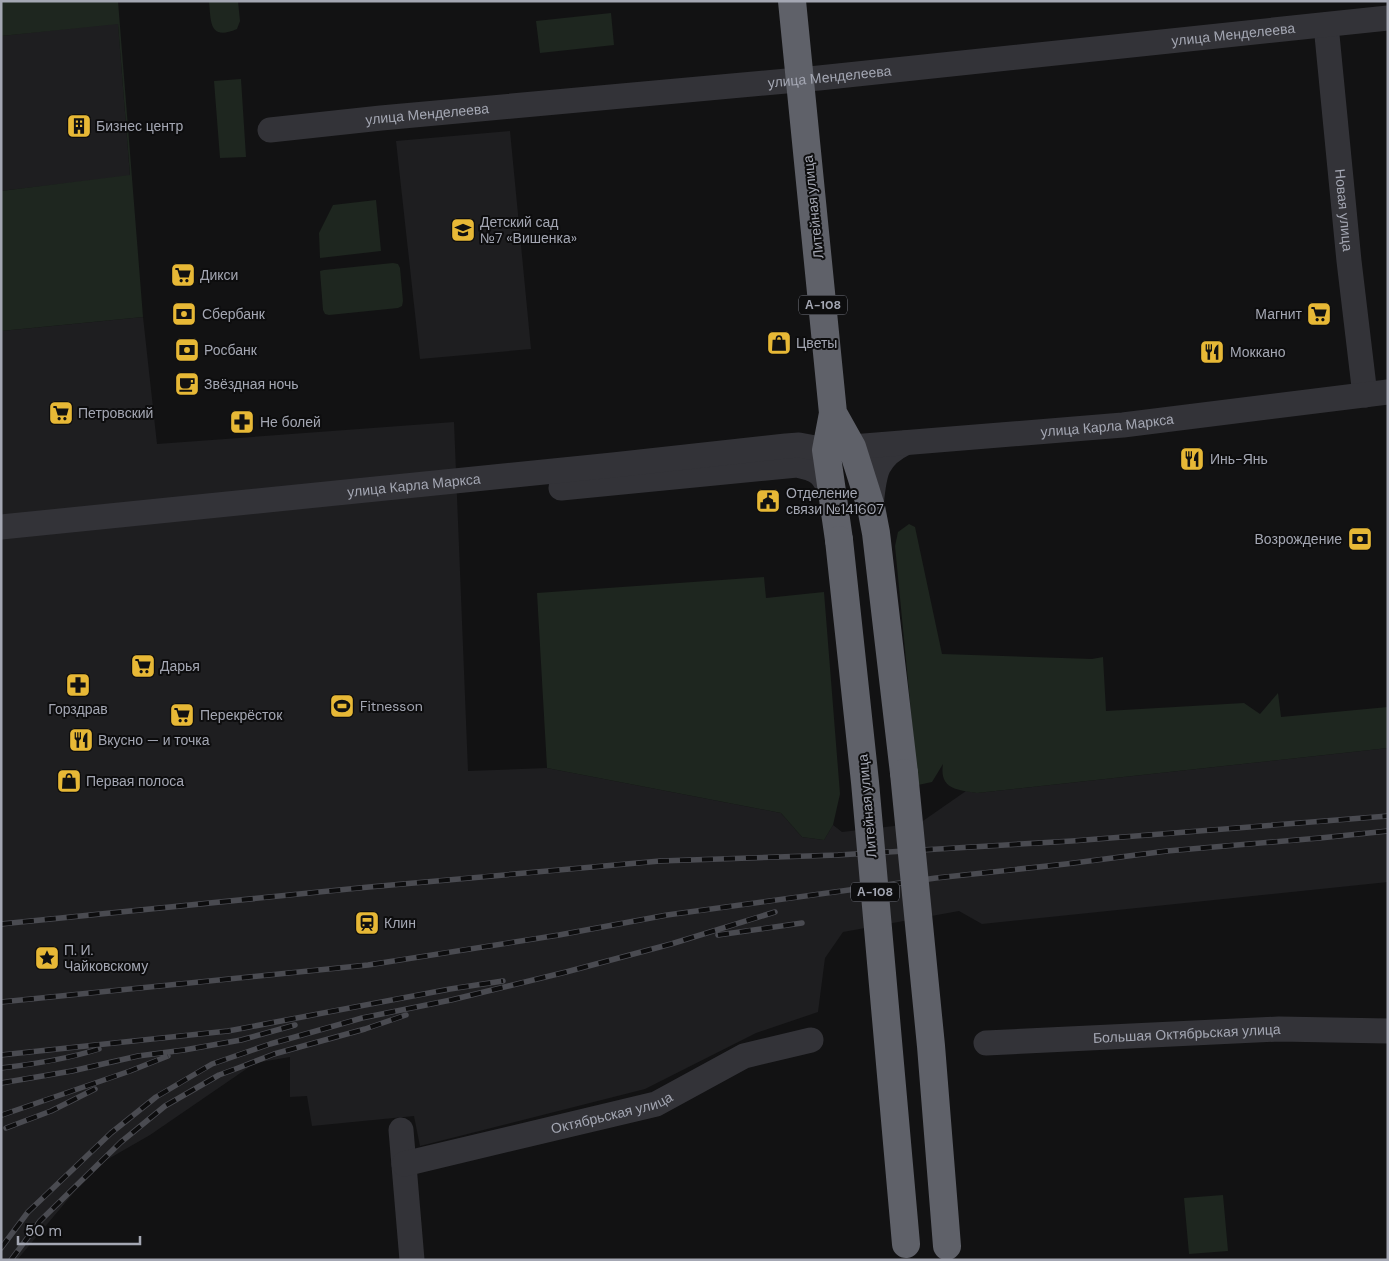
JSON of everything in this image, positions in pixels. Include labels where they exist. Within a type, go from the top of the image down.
[{"type":"highway","name":"Литейная улица","points":[[792,1],[833,413],[839,448],[874,520],[904,773],[932,1056],[948,1253]]},
{"type":"highway","name":"Литейная улица","points":[[839,448],[833,495],[865,782],[907,1252]]},
{"type":"street","name":"улица Менделеева","points":[[270,130],[381,118],[800,80],[1388,18]]},
{"type":"street","name":"Новая улица","points":[[1326,25],[1349,261],[1376,394]]},
{"type":"street","name":"улица Карла Маркса","points":[[1,528],[786,446],[839,448],[1123,424],[1376,394]]},
{"type":"street","name":"А-108","points":[[874,520],[874,483],[881,463],[884,456],[905,443]]},
{"type":"street","name":"улица Карла Маркса","points":[[798,465],[839,448]]},
{"type":"street","name":"улица Карла Маркса","points":[[1,543],[798,465],[813,468],[824,477],[833,495]]},
{"type":"street","name":"Большая Октябрьская улица","points":[[986,1043],[1279,1029],[1388,1031]]},
{"type":"street","name":"Октябрьская улица","points":[[404,1164],[656,1104],[744,1056],[811,1040]]},
{"type":"street","points":[[401,1130],[412,1260]]},
{"type":"shaded area","points":[[1,1],[118,1],[143,317],[1,331],[1,191],[130,175],[118,24],[1,36]]},
{"type":"shaded area","points":[[209,1],[238,1],[240,21],[237,29],[221,33],[216,31],[211,22]]},
{"type":"shaded area","points":[[611,13],[614,45],[540,53],[536,21]]},
{"type":"shaded area","points":[[118,23],[130,176],[1,191],[1,36]]},
{"type":"shaded area","points":[[241,79],[246,157],[220,158],[214,81]]},
{"type":"shaded area","name":"Детский сад №7 «Вишенка»","points":[[510,131],[531,349],[420,359],[396,141]]},
{"type":"shaded area","points":[[376,200],[381,251],[320,258],[319,233],[333,205]]},
{"type":"shaded area","points":[[398,264],[400,268],[402,306],[398,308],[325,314],[323,310],[320,271]]},
{"type":"shaded area","points":[[143,317],[157,444],[454,422],[468,771],[547,768],[781,813],[802,837],[824,840],[833,825],[842,832],[920,823],[966,791],[977,793],[1388,748],[1388,882],[982,924],[959,911],[843,932],[825,958],[818,1012],[756,1033],[645,1089],[420,1146],[414,1116],[312,1126],[307,1096],[290,1097],[290,1057],[255,1063],[150,1135],[96,1166],[17,1260],[1,1260],[1,331]]},
{"type":"shaded area","points":[[909,524],[915,527],[942,654],[1092,659],[1103,657],[1106,711],[1244,703],[1260,714],[1278,693],[1281,717],[1388,707],[1388,748],[977,793],[951,787],[944,779],[942,772],[943,764],[932,782],[918,785],[895,546],[898,532]]},
{"type":"shaded area","points":[[764,577],[766,598],[824,592],[840,794],[833,825],[824,840],[802,837],[781,813],[547,768],[537,593]]},
{"type":"shaded area","points":[[1223,1195],[1228,1251],[1189,1254],[1184,1198]]},
{"type":"railway","points":[[1,924],[369,887],[660,861],[838,855],[1072,841],[1388,816]]},
{"type":"railway","points":[[1,1002],[368,965],[559,935],[667,915],[936,878],[1167,851],[1388,831]]},
{"type":"railway","points":[[1,1248],[28,1212],[111,1133],[156,1097],[212,1064],[270,1044],[362,1018],[451,1000],[566,972],[671,944],[775,912]]},
{"type":"railway","points":[[718,935],[802,923]]},
{"type":"railway","points":[[1,1055],[228,1031],[450,989],[503,981]]},
{"type":"railway","points":[[11,1260],[40,1221],[121,1142],[165,1106],[219,1075],[274,1054],[365,1029],[406,1015]]},
{"type":"railway","points":[[1,1083],[72,1071],[138,1056],[241,1040],[295,1025]]},
{"type":"railway","points":[[1,1068],[51,1061],[99,1049]]},
{"type":"railway","points":[[2,1115],[168,1056]]},
{"type":"railway","points":[[6,1128],[51,1111],[95,1089]]},
{"type":"place","name":"Бизнес центр","points":[[79,126]]},
{"type":"place","name":"Детский сад №7 «Вишенка»","points":[[463,230]]},
{"type":"place","name":"Дикси","points":[[183,275]]},
{"type":"place","name":"Сбербанк","points":[[184,314]]},
{"type":"place","name":"Магнит","points":[[1319,314]]},
{"type":"place","name":"Цветы","points":[[779,343]]},
{"type":"place","name":"Росбанк","points":[[187,350]]},
{"type":"place","name":"Моккано","points":[[1212,352]]},
{"type":"place","name":"Звёздная ночь","points":[[187,384]]},
{"type":"place","name":"Петровский","points":[[61,413]]},
{"type":"place","name":"Не болей","points":[[242,422]]},
{"type":"place","name":"Инь-Янь","points":[[1192,459]]},
{"type":"place","name":"Отделение связи №141607","points":[[768,501]]},
{"type":"place","name":"Возрождение","points":[[1360,539]]},
{"type":"place","name":"Дарья","points":[[143,666]]},
{"type":"place","name":"Горздрав","points":[[78,685]]},
{"type":"place","name":"Fitnesson","points":[[342,706]]},
{"type":"place","name":"Перекрёсток","points":[[182,715]]},
{"type":"place","name":"Вкусно — и точка","points":[[81,740]]},
{"type":"place","name":"Первая полоса","points":[[69,781]]},
{"type":"place","name":"Клин","points":[[367,923]]},
{"type":"place","name":"П. И. Чайковскому","points":[[47,958]]}]
